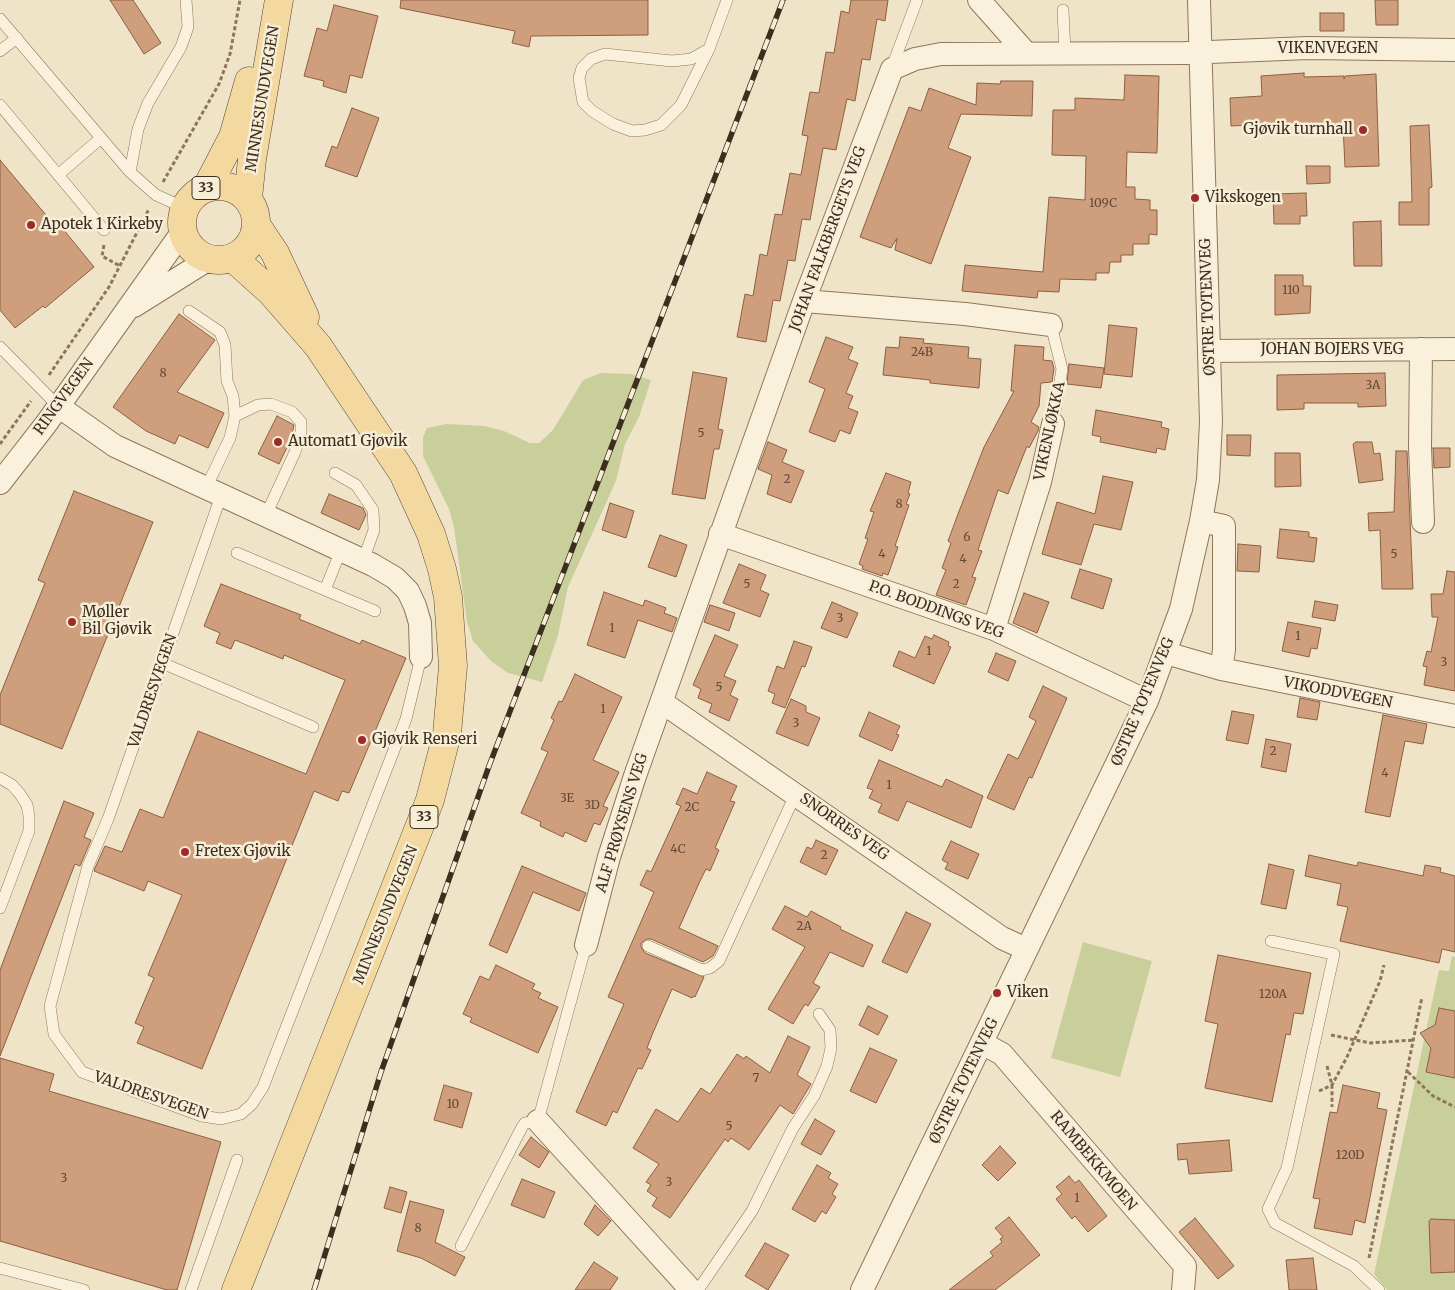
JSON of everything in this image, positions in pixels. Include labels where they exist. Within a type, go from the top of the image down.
[{"type":"main road","name":"MINNESUNDVEGEN","points":[[236,1290],[417,837],[441,763],[451,700],[453,666],[450,613],[442,569],[431,534],[403,473],[318,346],[271,292],[221,258],[190,246],[184,220],[191,198],[207,187],[233,137],[244,103],[251,72],[261,0]]},
{"type":"main road","name":"MINNESUNDVEGEN","points":[[248,198],[252,159],[279,0]]},
{"type":"main road","name":"MINNESUNDVEGEN","points":[[207,187],[229,187],[248,198],[255,211],[257,226],[275,253],[318,346]]},
{"type":"main road","points":[[221,258],[248,248],[253,240],[257,226]]},
{"type":"street","points":[[979,0],[1026,53]]},
{"type":"street","name":"ØSTRE TOTENVEG","points":[[862,1290],[1147,701],[1181,609],[1201,521],[1208,480],[1211,422],[1199,0]]},
{"type":"street","name":"VIKENVEGEN","points":[[1200,53],[1308,48],[1455,50]]},
{"type":"street","points":[[892,69],[915,59],[941,54],[1200,53]]},
{"type":"street","name":"JOHAN FALKBERGETS VEG","points":[[662,703],[720,534],[804,301],[892,69]]},
{"type":"street","name":"RINGVEGEN","points":[[0,483],[127,311],[184,220]]},
{"type":"street","name":"RINGVEGEN","points":[[127,311],[221,258]]},
{"type":"street","name":"VIKENLØKKA","points":[[804,301],[965,314],[1051,325]]},
{"type":"street","points":[[1421,349],[1420,447],[1423,522]]},
{"type":"street","name":"JOHAN BOJERS VEG","points":[[1210,351],[1455,349]]},
{"type":"street","name":"VALDRESVEGEN","points":[[58,406],[115,446],[341,550],[395,578],[408,591],[415,606],[420,623],[421,657]]},
{"type":"street","name":"VIKENLØKKA","points":[[994,629],[1040,482],[1053,424]]},
{"type":"street","points":[[1201,521],[1224,526],[1224,650],[1221,669]]},
{"type":"street","name":"P.O. BODDINGS VEG","points":[[720,534],[994,629],[1147,701]]},
{"type":"street","name":"VIKODDVEGEN","points":[[1166,653],[1221,669],[1455,716]]},
{"type":"street","name":"SNORRES VEG","points":[[662,703],[796,793],[1002,938],[1026,950]]},
{"type":"street","name":"ALF PRØYSENS VEG","points":[[586,945],[635,776],[662,703]]},
{"type":"street","name":"RAMBEKKMOEN","points":[[982,1043],[1002,1054],[1185,1266],[1183,1290]]},
{"type":"street","points":[[538,1121],[691,1290]]},
{"type":"lane","points":[[130,172],[138,129],[148,103],[181,47],[188,26],[186,0]]},
{"type":"lane","points":[[710,50],[692,58],[672,61],[605,54],[591,58],[582,68],[579,78],[583,102],[592,111],[614,124],[632,131],[645,130],[661,125],[681,105],[710,50],[727,0]]},
{"type":"lane","points":[[892,69],[917,0]]},
{"type":"lane","points":[[1063,10],[1065,53]]},
{"type":"lane","points":[[0,19],[130,172],[184,220]]},
{"type":"lane","points":[[0,52],[17,38]]},
{"type":"lane","points":[[0,105],[104,230]]},
{"type":"lane","points":[[58,175],[101,138]]},
{"type":"lane","points":[[189,312],[220,332],[225,345],[227,381],[233,396],[235,416],[213,492]]},
{"type":"lane","name":"VIKENLØKKA","points":[[1051,325],[1062,370],[1053,424]]},
{"type":"lane","points":[[0,347],[4,360],[58,406]]},
{"type":"lane","points":[[235,416],[258,405],[271,404],[292,412],[300,422],[301,433],[295,452],[266,515]]},
{"type":"lane","points":[[335,473],[356,485],[373,510],[374,530],[363,561]]},
{"type":"lane","name":"VALDRESVEGEN","points":[[213,492],[162,664],[108,820],[88,866],[50,1006],[54,1034],[82,1072],[202,1116],[221,1119],[241,1114],[252,1104],[263,1087],[406,719],[421,657]]},
{"type":"lane","points":[[325,590],[341,550]]},
{"type":"lane","points":[[237,553],[375,611]]},
{"type":"lane","points":[[162,664],[313,727]]},
{"type":"lane","points":[[0,778],[12,785],[20,794],[27,805],[29,816],[29,831],[0,908]]},
{"type":"lane","points":[[648,946],[702,970],[710,968],[720,961],[796,793]]},
{"type":"lane","points":[[1271,942],[1334,954],[1287,1168],[1268,1209],[1275,1223],[1321,1246],[1354,1266],[1379,1290]]},
{"type":"lane","points":[[461,1246],[522,1127],[525,1123],[538,1121],[586,945]]},
{"type":"lane","points":[[698,1290],[752,1212],[793,1128],[814,1096],[827,1066],[831,1048],[830,1030],[819,1014]]},
{"type":"lane","points":[[191,1290],[237,1160]]},
{"type":"lane","points":[[0,1268],[84,1290]]},
{"type":"path","points":[[0,444],[104,295],[156,195],[219,84],[230,54],[240,0]]},
{"type":"path","points":[[104,230],[107,237],[102,256],[120,266]]},
{"type":"path","points":[[1303,1098],[1332,1085],[1355,1041],[1384,965]]},
{"type":"path","points":[[1365,1276],[1376,1232],[1422,997]]},
{"type":"path","points":[[1318,1030],[1342,1039],[1370,1043],[1414,1040]]},
{"type":"path","points":[[1318,1030],[1332,1085],[1332,1107]]},
{"type":"path","points":[[1408,1072],[1433,1096],[1455,1107]]},
{"type":"green space","points":[[601,373],[631,374],[651,380],[639,417],[625,444],[616,481],[568,587],[558,635],[542,682],[508,673],[492,662],[473,641],[467,622],[454,527],[449,509],[423,456],[423,437],[427,428],[446,424],[485,426],[504,431],[530,443],[539,443],[553,430],[583,380]]},
{"type":"green space","points":[[1083,942],[1152,961],[1120,1077],[1051,1058]]},
{"type":"green space","points":[[1452,956],[1455,957],[1455,1290],[1387,1290],[1374,1274],[1439,970],[1449,971]]},
{"type":"building","points":[[110,0],[133,0],[161,43],[144,54]]},
{"type":"building","points":[[401,0],[648,0],[648,35],[531,36],[529,47],[512,43],[515,31],[400,8]]},
{"type":"building","points":[[851,0],[888,0],[885,21],[877,19],[870,60],[862,59],[855,101],[847,99],[836,150],[823,148],[810,220],[802,219],[795,261],[788,260],[780,301],[773,300],[766,342],[737,337],[745,294],[753,296],[760,254],[767,256],[775,214],[782,215],[790,173],[801,175],[808,136],[802,135],[810,92],[819,93],[826,52],[834,53],[841,11],[849,13]]},
{"type":"building","points":[[1375,0],[1398,0],[1398,25],[1376,25]]},
{"type":"building","points":[[334,5],[378,16],[362,78],[350,75],[346,93],[323,86],[324,81],[304,76],[317,28],[327,31]]},
{"type":"building","points":[[1320,13],[1344,13],[1344,31],[1320,31]]},
{"type":"building","points":[[1304,73],[1304,77],[1344,76],[1344,79],[1345,76],[1376,74],[1379,166],[1345,167],[1343,125],[1272,128],[1272,124],[1231,126],[1230,98],[1262,96],[1261,76]]},
{"type":"building","points":[[1125,75],[1159,76],[1157,153],[1127,152],[1126,187],[1135,187],[1135,199],[1150,200],[1150,210],[1157,210],[1157,235],[1149,234],[1149,244],[1133,244],[1133,255],[1121,255],[1121,262],[1110,262],[1109,273],[1096,273],[1096,280],[1060,279],[1059,292],[1038,291],[1037,298],[962,291],[965,265],[1043,272],[1049,197],[1085,200],[1086,156],[1052,155],[1053,110],[1075,110],[1075,98],[1124,100]]},
{"type":"building","points":[[1001,81],[1033,81],[1032,116],[961,114],[948,148],[971,157],[931,264],[895,250],[897,238],[891,248],[860,237],[909,107],[921,111],[929,88],[976,105],[977,83],[1000,84]]},
{"type":"building","points":[[352,108],[379,118],[357,177],[325,166],[332,146],[337,148]]},
{"type":"building","points":[[1429,125],[1432,187],[1429,188],[1429,225],[1399,225],[1399,202],[1412,202],[1410,126]]},
{"type":"building","points":[[0,160],[56,227],[59,224],[94,267],[45,308],[43,306],[15,328],[0,310]]},
{"type":"building","points":[[1306,166],[1330,166],[1330,183],[1307,184]]},
{"type":"building","points":[[1306,193],[1307,216],[1300,216],[1300,224],[1274,224],[1273,194]]},
{"type":"building","points":[[1381,221],[1382,266],[1354,266],[1353,222]]},
{"type":"building","points":[[1275,275],[1303,275],[1303,286],[1311,286],[1310,313],[1275,315]]},
{"type":"building","points":[[179,314],[215,340],[177,392],[224,413],[208,448],[179,435],[175,444],[146,431],[113,407]]},
{"type":"building","points":[[1109,325],[1137,328],[1132,377],[1104,374]]},
{"type":"building","points":[[826,337],[853,347],[848,359],[858,363],[846,393],[853,396],[848,408],[858,412],[850,434],[840,430],[835,442],[809,432],[825,389],[809,382]]},
{"type":"building","points":[[900,337],[924,339],[923,343],[969,347],[968,358],[981,359],[979,388],[930,383],[930,380],[883,375],[886,347],[899,348]]},
{"type":"building","points":[[1015,345],[1044,347],[1043,360],[1052,361],[1054,369],[1052,382],[1041,383],[1039,406],[1031,422],[1039,427],[1038,431],[1029,448],[1027,446],[1008,494],[998,490],[978,550],[982,551],[972,577],[976,578],[966,605],[936,595],[946,570],[942,568],[951,543],[948,541],[958,514],[984,447],[1014,391],[1011,391]]},
{"type":"building","points":[[1069,364],[1104,368],[1101,388],[1067,384]]},
{"type":"building","points":[[693,372],[727,378],[718,429],[723,430],[719,449],[714,449],[705,499],[672,494]]},
{"type":"building","points":[[1385,373],[1386,406],[1358,407],[1358,403],[1304,403],[1304,409],[1277,410],[1277,375]]},
{"type":"building","points":[[1096,410],[1162,422],[1161,427],[1169,429],[1165,450],[1157,448],[1156,453],[1100,442],[1101,437],[1092,435]]},
{"type":"building","points":[[277,416],[294,425],[291,439],[279,464],[258,454]]},
{"type":"building","points":[[1227,435],[1251,435],[1250,456],[1227,455]]},
{"type":"building","points":[[768,442],[787,450],[782,462],[804,471],[791,503],[767,494],[772,475],[758,469]]},
{"type":"building","points":[[1356,442],[1372,442],[1374,454],[1380,453],[1383,480],[1359,483],[1353,444]]},
{"type":"building","points":[[1433,448],[1450,448],[1450,467],[1434,468]]},
{"type":"building","points":[[1396,451],[1407,451],[1413,589],[1382,589],[1380,530],[1369,531],[1368,513],[1394,512]]},
{"type":"building","points":[[1275,453],[1300,453],[1301,486],[1275,487]]},
{"type":"building","points":[[886,473],[911,482],[908,493],[910,494],[906,504],[909,505],[895,546],[898,547],[888,575],[883,573],[882,576],[862,569],[863,566],[859,564],[868,539],[865,538],[874,512],[870,511]]},
{"type":"building","points":[[1103,476],[1133,482],[1121,530],[1094,524],[1081,565],[1042,554],[1057,502],[1095,514]]},
{"type":"building","points":[[74,491],[153,522],[62,749],[0,724],[0,695],[45,583],[38,580]]},
{"type":"building","points":[[329,494],[363,508],[366,515],[359,530],[321,513]]},
{"type":"building","points":[[610,503],[634,511],[626,538],[602,530]]},
{"type":"building","points":[[1280,529],[1309,532],[1309,537],[1317,538],[1314,562],[1277,558]]},
{"type":"building","points":[[660,535],[687,545],[676,577],[648,567]]},
{"type":"building","points":[[1238,544],[1261,546],[1259,572],[1237,571]]},
{"type":"building","points":[[739,564],[766,575],[760,590],[769,594],[760,617],[723,603]]},
{"type":"building","points":[[1080,569],[1112,579],[1103,609],[1071,598]]},
{"type":"building","points":[[1447,571],[1455,572],[1455,691],[1424,685],[1427,667],[1423,666],[1427,651],[1431,652],[1438,617],[1432,617],[1431,594],[1443,594]]},
{"type":"building","points":[[221,584],[301,615],[299,619],[360,644],[362,640],[406,658],[349,793],[342,791],[338,801],[314,791],[202,1069],[137,1043],[144,1027],[135,1023],[154,978],[148,975],[182,895],[148,881],[144,891],[94,871],[95,868],[105,846],[122,852],[140,809],[163,818],[198,731],[306,774],[345,680],[284,655],[283,659],[235,640],[231,649],[216,643],[220,633],[204,626]]},
{"type":"building","points":[[604,592],[643,606],[645,600],[666,608],[664,613],[677,618],[672,632],[638,620],[625,658],[587,645]]},
{"type":"building","points":[[1024,593],[1049,602],[1037,633],[1013,623]]},
{"type":"building","points":[[1315,601],[1338,605],[1335,621],[1312,617]]},
{"type":"building","points":[[832,602],[858,613],[847,638],[821,628]]},
{"type":"building","points":[[710,605],[735,613],[729,631],[704,622]]},
{"type":"building","points":[[1288,622],[1321,628],[1317,649],[1311,648],[1309,657],[1282,651]]},
{"type":"building","points":[[715,635],[738,645],[724,676],[736,681],[730,695],[738,699],[729,721],[709,712],[712,704],[698,698],[701,689],[693,685]]},
{"type":"building","points":[[934,635],[949,642],[948,646],[951,647],[934,684],[893,666],[899,651],[915,658],[925,636],[932,639]]},
{"type":"building","points":[[794,641],[812,647],[805,667],[802,666],[785,708],[772,703],[775,694],[768,691],[777,666],[784,669]]},
{"type":"building","points":[[996,653],[1016,661],[1008,681],[988,672]]},
{"type":"building","points":[[575,674],[622,697],[593,760],[619,772],[603,806],[608,808],[600,825],[594,823],[586,842],[565,832],[563,837],[540,826],[541,822],[521,813],[548,752],[541,749],[554,720],[551,718],[559,701],[562,702]]},
{"type":"building","points":[[1043,686],[1067,698],[1032,778],[1029,777],[1014,810],[987,798],[1008,754],[1018,759],[1036,721],[1029,717]]},
{"type":"building","points":[[1300,698],[1320,702],[1317,720],[1297,717]]},
{"type":"building","points":[[791,699],[806,706],[806,712],[820,718],[808,746],[776,733]]},
{"type":"building","points":[[1232,711],[1254,715],[1248,744],[1226,740]]},
{"type":"building","points":[[869,712],[900,726],[896,734],[899,735],[892,751],[859,736]]},
{"type":"building","points":[[1383,715],[1427,724],[1423,744],[1405,741],[1390,817],[1365,812]]},
{"type":"building","points":[[1266,739],[1291,744],[1286,772],[1261,767]]},
{"type":"building","points":[[879,760],[942,787],[946,779],[983,796],[971,828],[907,801],[898,821],[878,812],[882,804],[869,798],[873,790],[867,788]]},
{"type":"building","points":[[707,772],[737,786],[730,801],[735,802],[715,848],[719,850],[710,871],[706,869],[679,928],[718,946],[713,956],[703,962],[651,939],[641,943],[645,953],[704,977],[695,997],[693,996],[692,998],[672,989],[647,1048],[651,1050],[642,1069],[638,1068],[617,1113],[613,1111],[606,1126],[576,1112],[624,1004],[608,997],[654,892],[640,885],[647,870],[651,872],[681,806],[676,804],[683,788],[697,794]]},
{"type":"building","points":[[64,801],[94,813],[84,837],[91,840],[80,866],[75,864],[0,1056],[0,970]]},
{"type":"building","points":[[816,840],[838,850],[826,875],[800,862],[807,847],[812,849]]},
{"type":"building","points":[[951,841],[979,854],[968,879],[945,869],[948,863],[942,860]]},
{"type":"building","points":[[1309,855],[1357,866],[1358,862],[1423,876],[1425,865],[1441,868],[1440,872],[1455,876],[1455,952],[1442,949],[1439,963],[1340,941],[1348,907],[1337,905],[1341,884],[1305,876]]},
{"type":"building","points":[[1269,864],[1294,870],[1286,909],[1261,904]]},
{"type":"building","points":[[522,866],[586,893],[579,911],[533,892],[507,953],[489,945]]},
{"type":"building","points":[[785,906],[807,917],[811,911],[841,927],[840,929],[873,945],[863,967],[830,952],[813,983],[820,987],[808,1006],[805,1004],[793,1024],[768,1009],[805,947],[772,929]]},
{"type":"building","points":[[906,912],[931,924],[907,973],[882,962]]},
{"type":"building","points":[[1218,955],[1311,973],[1303,1014],[1294,1013],[1290,1035],[1286,1034],[1272,1102],[1205,1088],[1218,1024],[1205,1021]]},
{"type":"building","points":[[496,965],[535,984],[532,989],[541,993],[538,998],[558,1007],[538,1053],[470,1022],[472,1018],[463,1014],[480,976],[489,980]]},
{"type":"building","points":[[868,1006],[888,1016],[878,1035],[859,1025]]},
{"type":"building","points":[[1439,1008],[1455,1011],[1455,1078],[1426,1072],[1431,1048],[1420,1033],[1435,1025]]},
{"type":"building","points":[[788,1036],[810,1047],[797,1075],[811,1084],[793,1114],[780,1105],[749,1150],[731,1138],[728,1142],[725,1139],[670,1218],[652,1206],[657,1198],[647,1191],[651,1185],[646,1182],[659,1164],[633,1148],[656,1109],[678,1122],[701,1088],[710,1094],[737,1054],[744,1059],[746,1056],[770,1073]]},
{"type":"building","points":[[870,1048],[897,1060],[876,1103],[850,1091]]},
{"type":"building","points":[[0,1058],[54,1074],[49,1091],[221,1142],[177,1290],[167,1290],[0,1241]]},
{"type":"building","points":[[444,1085],[472,1093],[462,1128],[434,1120]]},
{"type":"building","points":[[1343,1085],[1380,1093],[1377,1108],[1387,1110],[1365,1223],[1355,1220],[1352,1235],[1314,1228],[1320,1199],[1313,1198],[1330,1112],[1337,1113]]},
{"type":"building","points":[[815,1119],[835,1131],[821,1155],[801,1144]]},
{"type":"building","points":[[531,1137],[549,1152],[539,1168],[519,1155]]},
{"type":"building","points":[[1229,1140],[1232,1171],[1189,1174],[1187,1159],[1178,1160],[1177,1144]]},
{"type":"building","points":[[1000,1146],[1016,1163],[998,1181],[982,1165]]},
{"type":"building","points":[[817,1165],[831,1173],[828,1178],[838,1184],[832,1194],[836,1197],[826,1214],[822,1211],[815,1222],[792,1209]]},
{"type":"building","points":[[1069,1176],[1075,1183],[1079,1180],[1107,1216],[1088,1232],[1075,1216],[1072,1219],[1056,1199],[1062,1194],[1056,1187]]},
{"type":"building","points":[[522,1179],[555,1192],[544,1218],[511,1205]]},
{"type":"building","points":[[390,1187],[407,1192],[401,1213],[384,1208]]},
{"type":"building","points":[[410,1201],[444,1210],[435,1242],[465,1257],[455,1276],[421,1258],[397,1251]]},
{"type":"building","points":[[595,1205],[611,1221],[598,1236],[584,1224]]},
{"type":"building","points":[[1009,1217],[1040,1255],[995,1290],[949,1290],[993,1256],[990,1252],[1002,1242],[1000,1239],[1003,1237],[995,1228]]},
{"type":"building","points":[[1195,1218],[1234,1266],[1218,1279],[1179,1232]]},
{"type":"building","points":[[1431,1219],[1455,1220],[1455,1272],[1431,1273],[1429,1221]]},
{"type":"building","points":[[765,1243],[789,1255],[768,1290],[745,1276]]},
{"type":"building","points":[[1313,1258],[1317,1290],[1289,1290],[1286,1260]]},
{"type":"building","points":[[594,1262],[618,1278],[610,1290],[575,1290]]},
{"type":"railway","points":[[314,1290],[381,1072],[489,766],[783,0]]},
{"type":"place","name":"Gjøvik turnhall","points":[[1363,130]]},
{"type":"place","name":"Vikskogen","points":[[1195,198]]},
{"type":"place","name":"Apotek 1 Kirkeby","points":[[31,225]]},
{"type":"place","name":"Automat1 Gjøvik","points":[[278,442]]},
{"type":"place","name":"Møller Bil Gjøvik","points":[[72,622]]},
{"type":"place","name":"Gjøvik Renseri","points":[[362,740]]},
{"type":"place","name":"Fretex Gjøvik","points":[[185,852]]},
{"type":"place","name":"Viken","points":[[997,993]]}]
